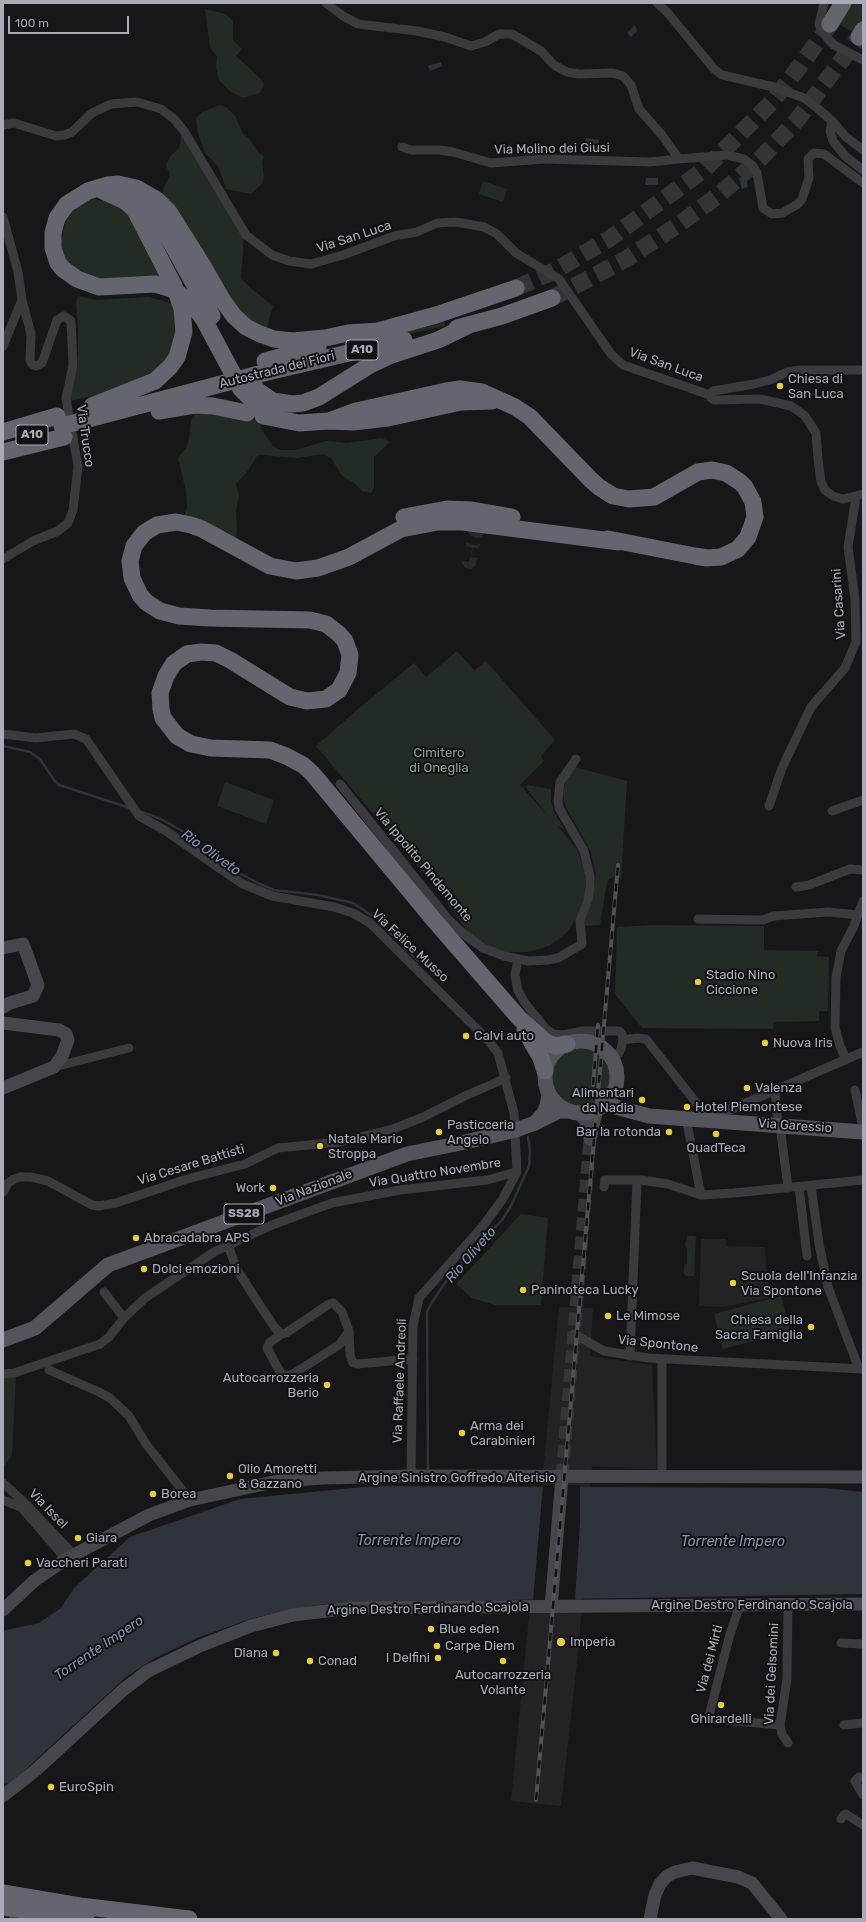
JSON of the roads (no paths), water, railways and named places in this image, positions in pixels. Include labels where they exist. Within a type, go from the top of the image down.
[{"type":"highway","points":[[830,24],[843,3]]},
{"type":"highway","points":[[274,418],[255,404],[241,389],[204,320],[193,305],[182,296],[172,289],[155,284],[99,287],[77,280],[63,269],[58,263],[53,248],[54,225],[61,211],[67,204],[96,191],[101,186],[118,184],[136,188],[157,200],[169,212],[223,301],[234,316],[246,326],[260,334],[293,341],[378,330]]},
{"type":"highway","points":[[92,406],[155,381],[170,367],[177,357],[184,332],[182,308],[174,286],[135,210],[125,201],[96,191]]},
{"type":"highway","points":[[96,191],[122,191],[145,203],[152,210],[245,376],[258,391],[274,401],[292,404],[311,401],[370,365],[388,356],[438,340],[469,325]]},
{"type":"highway","name":"Autostrada dei Fiori","points":[[3,445],[61,426],[253,370],[378,330],[436,315],[516,288]]},
{"type":"highway","name":"Autostrada dei Fiori","points":[[3,432],[61,426],[92,406],[253,370],[469,325],[552,298]]},
{"type":"highway","points":[[3,452],[61,426],[174,408],[213,406],[299,423],[374,420],[474,401],[506,402],[537,423],[591,480],[613,496],[629,499],[654,497],[698,472],[712,470],[726,473],[745,487],[753,502],[755,517],[751,530],[738,549],[727,555],[707,558],[619,542],[556,526],[472,510],[447,509],[414,514],[386,524],[330,564],[305,571],[283,570],[257,560],[202,530],[182,523],[157,525],[144,533],[138,540],[131,554],[130,569],[135,587],[140,595],[153,607],[169,614],[210,618],[319,621],[333,628],[339,634],[345,641],[350,655],[348,673],[339,690],[326,699],[307,702],[290,697],[230,660],[216,653],[201,652],[187,654],[174,663],[162,683],[160,700],[163,718],[177,736],[191,744],[211,748],[270,750],[303,764],[434,920],[519,1018],[546,1042],[555,1046],[567,1044]]},
{"type":"highway","points":[[519,1018],[541,1058],[545,1071]]},
{"type":"highway","points":[[3,1893],[80,1906],[189,1919]]},
{"type":"highway","points":[[3,1907],[86,1919]]},
{"type":"main road","points":[[3,948],[23,944],[36,981],[37,989],[33,996],[10,1003],[3,1007]]},
{"type":"main road","points":[[3,1023],[59,1030],[64,1032],[68,1037],[68,1044],[54,1067],[3,1088]]},
{"type":"main road","points":[[575,1042],[591,1042],[602,1048],[610,1056],[615,1066],[615,1087],[613,1093],[601,1107],[590,1139],[585,1120],[557,1104],[549,1094],[545,1079],[545,1071],[549,1060],[557,1050],[567,1044],[575,1042]]},
{"type":"main road","points":[[615,1087],[622,1104],[632,1112]]},
{"type":"main road","points":[[535,1123],[544,1114],[549,1094]]},
{"type":"main road","points":[[573,1112],[588,1112],[601,1107]]},
{"type":"main road","name":"Via Garessio","points":[[601,1107],[649,1116],[709,1119],[863,1132]]},
{"type":"main road","name":"Via Nazionale","points":[[3,1340],[35,1328],[108,1265],[407,1154],[516,1130],[559,1112],[573,1112]]},
{"type":"main road","name":"Argine Sinistro Goffredo Alterisio","points":[[5,1604],[34,1581],[70,1557],[149,1515],[190,1500],[278,1482],[323,1478],[411,1476],[863,1477]]},
{"type":"main road","points":[[551,1607],[562,1477]]},
{"type":"main road","name":"Argine Destro Ferdinando Scajola","points":[[3,1796],[36,1770],[123,1690],[148,1671],[200,1646],[251,1626],[294,1615],[352,1608],[863,1604]]},
{"type":"main road","points":[[650,1919],[655,1895],[660,1884],[667,1876],[674,1872],[692,1868],[738,1877],[752,1883],[781,1919]]},
{"type":"street","points":[[326,3],[343,16],[358,24],[416,31],[444,37],[471,46],[485,42],[499,34],[512,34],[541,51],[554,65],[567,72],[580,74],[613,73],[623,76],[631,85],[639,109],[662,135],[679,159]]},
{"type":"street","points":[[657,3],[667,12],[714,69],[722,75],[796,94],[816,107],[832,121],[846,137],[863,150]]},
{"type":"street","points":[[824,3],[819,24],[827,38],[834,45],[863,60]]},
{"type":"street","name":"Via San Luca","points":[[3,125],[14,123],[60,136],[72,132],[92,113],[111,104],[137,102],[161,110],[174,119],[184,130],[246,235],[252,242],[272,255],[289,261],[311,264],[343,255],[394,236],[417,232],[437,223],[456,222],[484,227],[498,234],[516,253],[559,279],[611,354],[622,365],[710,395],[714,400],[760,399],[791,406],[797,410],[805,416],[816,433],[818,459],[825,490],[833,496],[843,499],[859,495]]},
{"type":"street","points":[[832,121],[830,131],[835,144],[845,156],[863,170]]},
{"type":"street","name":"Via Molino dei Giusi","points":[[402,148],[411,150],[440,150],[454,152],[491,163],[545,159],[650,162],[727,155],[744,159],[752,165],[757,173],[763,208],[772,214],[782,213],[798,204],[802,199],[809,178],[808,159],[814,152],[824,154],[863,183]]},
{"type":"street","points":[[3,217],[18,272],[22,300],[3,346]]},
{"type":"street","name":"Via Trucco","points":[[3,559],[33,541],[58,531],[68,523],[73,510],[78,466],[66,398],[73,365],[70,321],[64,316],[57,320],[42,363],[39,366],[34,366],[30,360],[32,339],[22,300]]},
{"type":"street","points":[[710,395],[713,391],[770,380],[787,372],[800,370],[863,370]]},
{"type":"street","name":"Via Casarini","points":[[769,806],[782,768],[811,707],[845,668],[856,642],[855,599],[848,547],[859,495]]},
{"type":"street","name":"Via Felice Musso","points":[[3,734],[36,738],[74,734],[82,737],[91,745],[139,816],[166,831],[241,883],[272,896],[334,907],[353,913],[370,923],[488,1040],[498,1053],[506,1078],[514,1113],[516,1130]]},
{"type":"street","name":"Via Ippolito Pindemonte","points":[[340,784],[456,928],[483,948],[518,960],[538,961],[558,958],[582,944],[580,921],[588,900],[590,876],[584,851],[559,808],[558,801],[560,782],[576,759]]},
{"type":"street","points":[[832,811],[863,800]]},
{"type":"street","points":[[796,887],[809,885],[850,869],[863,870]]},
{"type":"street","points":[[846,1059],[840,1046],[835,1027],[836,977],[841,951],[854,926],[863,901]]},
{"type":"street","points":[[698,919],[763,920],[773,916],[829,912],[858,915]]},
{"type":"street","points":[[518,960],[515,975],[518,991],[525,1003],[546,1029],[554,1034],[562,1035],[591,1030],[619,1031],[622,1034],[623,1040],[621,1049],[618,1054],[610,1056]]},
{"type":"street","points":[[623,1040],[637,1038],[646,1039],[709,1119],[863,1052]]},
{"type":"street","points":[[54,1067],[129,1048]]},
{"type":"street","name":"Via Cesare Battisti","points":[[3,1192],[8,1183],[14,1179],[20,1177],[31,1177],[48,1181],[88,1204],[99,1206],[116,1203],[187,1179],[245,1164],[278,1148],[339,1142],[393,1129],[506,1078]]},
{"type":"street","points":[[775,1090],[788,1188]]},
{"type":"street","points":[[855,1090],[863,1128]]},
{"type":"street","points":[[686,1118],[701,1195]]},
{"type":"street","name":"Via Raffaele Andreoli","points":[[411,1476],[413,1326],[419,1298],[483,1226],[502,1200],[517,1172],[516,1130]]},
{"type":"street","name":"Via Quattro Novembre","points":[[3,1374],[14,1373],[100,1344],[110,1336],[124,1318],[145,1298],[214,1252],[272,1225],[332,1203],[400,1190],[487,1180],[517,1172]]},
{"type":"street","points":[[604,1187],[605,1180],[624,1179],[652,1181],[680,1187],[701,1195],[863,1180]]},
{"type":"street","points":[[630,1356],[637,1181]]},
{"type":"street","points":[[811,1186],[819,1244],[828,1287],[861,1369]]},
{"type":"street","points":[[799,1187],[807,1256]]},
{"type":"street","points":[[228,1245],[236,1268],[275,1328],[282,1334]]},
{"type":"street","points":[[104,1292],[124,1318]]},
{"type":"street","points":[[349,1330],[340,1344],[291,1375],[285,1376],[280,1372],[267,1348],[270,1342],[329,1304],[333,1303],[342,1312],[349,1330],[350,1355],[353,1363],[357,1364],[413,1359]]},
{"type":"street","name":"Via Spontone","points":[[574,1334],[604,1351],[662,1360],[861,1369]]},
{"type":"street","points":[[662,1360],[662,1477]]},
{"type":"street","points":[[49,1370],[110,1398],[129,1416],[146,1444],[190,1500]]},
{"type":"street","name":"Via Issel","points":[[3,1483],[26,1504],[70,1557]]},
{"type":"street","points":[[3,1500],[21,1507],[70,1557]]},
{"type":"street","name":"Via dei Mirti","points":[[740,1604],[715,1688],[709,1716],[712,1719],[780,1725]]},
{"type":"street","name":"Via dei Gelsomini","points":[[788,1604],[788,1679],[780,1725],[782,1734],[788,1743]]},
{"type":"street","points":[[841,1643],[863,1644]]},
{"type":"street","points":[[844,1725],[863,1723]]},
{"type":"street","points":[[863,1778],[859,1776],[855,1781],[863,1795]]},
{"type":"street","points":[[841,1819],[844,1814],[846,1814],[863,1825]]},
{"type":"street","points":[[13,1919],[21,1912],[25,1912],[29,1914],[25,1919]]},
{"type":"water","points":[[635,25],[637,31],[631,37],[627,33]]},
{"type":"water","points":[[441,62],[442,66],[430,71],[428,66]]},
{"type":"water","points":[[586,138],[599,140],[598,145],[585,143]]},
{"type":"water","points":[[745,176],[748,187],[742,189],[739,178]]},
{"type":"water","points":[[646,178],[658,178],[658,185],[645,185]]},
{"type":"water","name":"Torrente Impero","points":[[374,1486],[825,1488],[863,1492],[863,1594],[332,1603],[293,1609],[250,1619],[197,1638],[155,1658],[126,1677],[11,1783],[3,1784],[3,1632],[6,1630],[39,1623],[61,1608],[74,1588],[130,1537],[240,1499]]},
{"type":"waterway","name":"Rio Oliveto","points":[[3,746],[30,752],[40,759],[59,785],[130,808]]},
{"type":"waterway","name":"Rio Oliveto","points":[[139,811],[161,819],[186,833],[208,852],[239,873],[274,890],[318,895],[353,903],[378,920],[418,961]]},
{"type":"waterway","name":"Rio Oliveto","points":[[428,1471],[427,1312],[451,1274],[502,1220],[511,1206],[529,1166],[530,1150],[528,1137]]},
{"type":"tunnel","points":[[516,288],[554,271],[609,239],[705,169],[772,102],[830,24]]},
{"type":"tunnel","points":[[552,298],[626,259],[678,225],[720,194],[761,158],[797,120],[859,37]]},
{"type":"tunnel","points":[[562,1477],[590,1139]]},
{"type":"railway","points":[[536,1800],[618,865]]},
{"type":"railway","points":[[593,1085],[598,1025]]},
{"type":"place","name":"Chiesa di San Luca","points":[[780,386]]},
{"type":"place","name":"Stadio Nino Ciccione","points":[[698,982]]},
{"type":"place","name":"Calvi auto","points":[[466,1036]]},
{"type":"place","name":"Nuova Iris","points":[[765,1043]]},
{"type":"place","name":"Valenza","points":[[747,1088]]},
{"type":"place","name":"Alimentari da Nadia","points":[[642,1100]]},
{"type":"place","name":"Hotel Piemontese","points":[[687,1107]]},
{"type":"place","name":"Pasticceria Angelo","points":[[439,1132]]},
{"type":"place","name":"Bar la rotonda","points":[[669,1132]]},
{"type":"place","name":"QuadTeca","points":[[716,1134]]},
{"type":"place","name":"Natale Mario Stroppa","points":[[320,1146]]},
{"type":"place","name":"Work","points":[[273,1188]]},
{"type":"place","name":"Abracadabra APS","points":[[136,1238]]},
{"type":"place","name":"Dolci emozioni","points":[[144,1269]]},
{"type":"place","name":"Scuola dell'Infanzia Via Spontone","points":[[733,1283]]},
{"type":"place","name":"Paninoteca Lucky","points":[[523,1290]]},
{"type":"place","name":"Le Mimose","points":[[608,1316]]},
{"type":"place","name":"Chiesa della Sacra Famiglia","points":[[811,1327]]},
{"type":"place","name":"Autocarrozzeria Berio","points":[[327,1385]]},
{"type":"place","name":"Arma dei Carabinieri","points":[[462,1433]]},
{"type":"place","name":"Olio Amoretti & Gazzano","points":[[230,1476]]},
{"type":"place","name":"Borea","points":[[153,1494]]},
{"type":"place","name":"Giara","points":[[78,1538]]},
{"type":"place","name":"Vaccheri Parati","points":[[28,1563]]},
{"type":"place","name":"Blue eden","points":[[431,1629]]},
{"type":"place","name":"Imperia","points":[[561,1642]]},
{"type":"place","name":"Carpe Diem","points":[[437,1646]]},
{"type":"place","name":"Diana","points":[[276,1653]]},
{"type":"place","name":"I Delfini","points":[[438,1658]]},
{"type":"place","name":"Conad","points":[[310,1661]]},
{"type":"place","name":"Autocarrozzeria Volante","points":[[503,1661]]},
{"type":"place","name":"Ghirardelli","points":[[721,1705]]},
{"type":"place","name":"EuroSpin","points":[[51,1787]]},
{"type":"park label","name":"Cimitero di Oneglia","points":[[439,760]]}]
